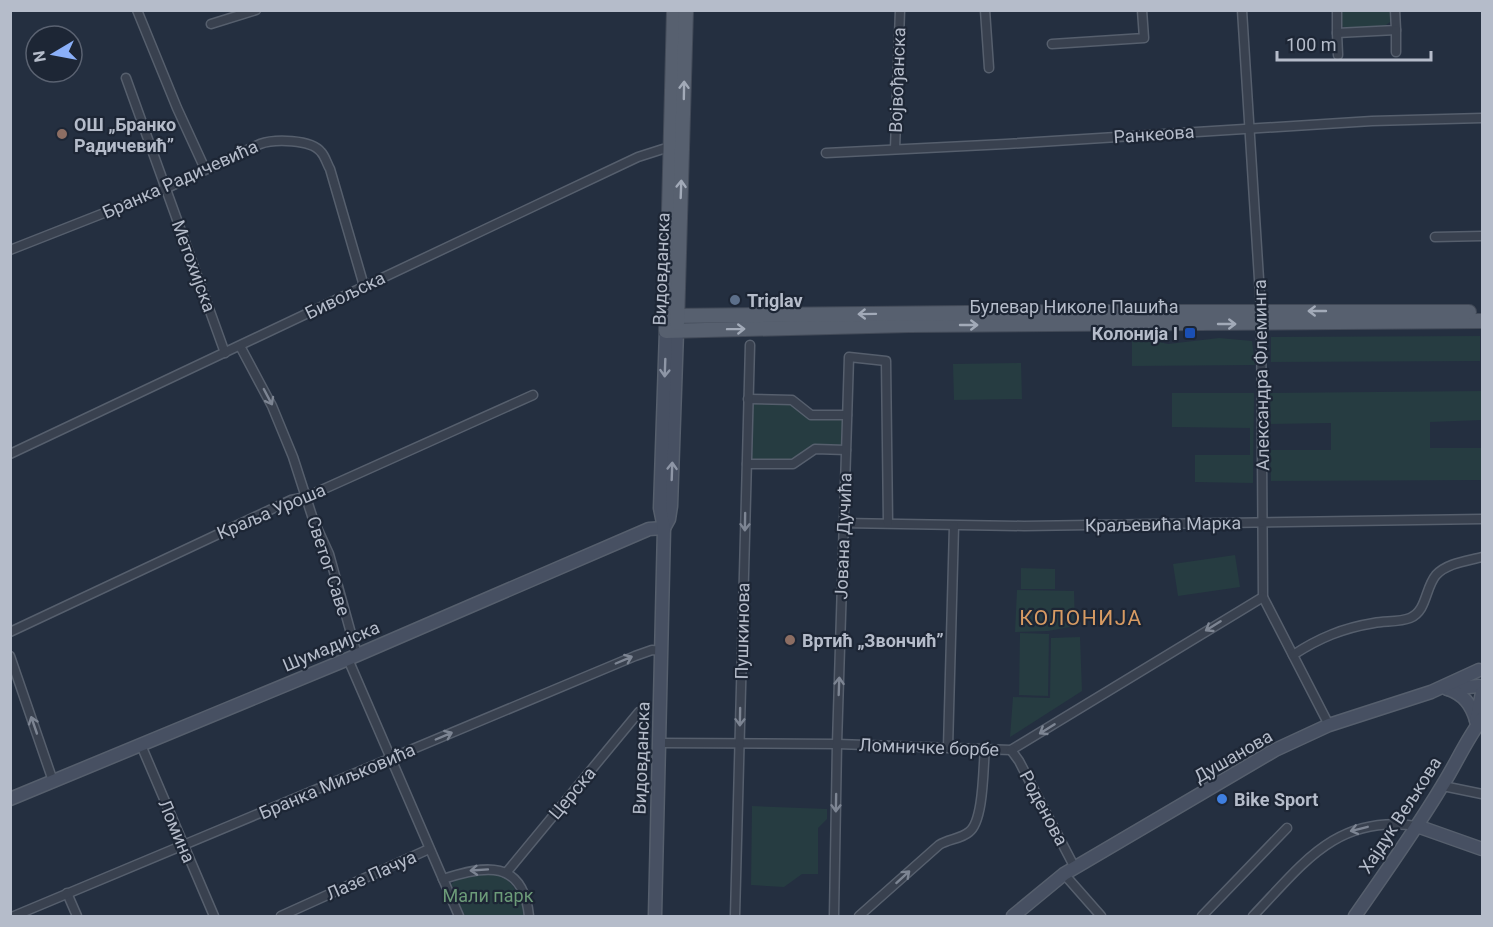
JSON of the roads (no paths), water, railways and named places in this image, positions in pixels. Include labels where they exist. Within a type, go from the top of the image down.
[{"type":"main road","name":"Видовданска","points":[[674,10],[677,149]]},
{"type":"main road","name":"Видовданска","points":[[655,916],[664,528],[669,519],[671,506],[672,316],[677,149],[686,10]]},
{"type":"main road","name":"Булевар Николе Пашића","points":[[672,331],[1482,312]]},
{"type":"main road","name":"Булевар Николе Пашића","points":[[672,316],[1482,321]]},
{"type":"main road","name":"Шумадијска","points":[[10,799],[352,657],[649,529],[664,528]]},
{"type":"main road","name":"Душанова","points":[[1431,692],[1482,666]]},
{"type":"main road","name":"Хајдук Вељкова","points":[[1355,916],[1443,786],[1477,724],[1481,689],[1477,678],[1482,666]]},
{"type":"main road","name":"Душанова","points":[[1013,916],[1070,871],[1275,750],[1329,725],[1431,692],[1447,689],[1481,689]]},
{"type":"main road","points":[[1447,689],[1463,696],[1469,703],[1477,724]]},
{"type":"main road","points":[[1417,825],[1482,849]]},
{"type":"street","points":[[137,10],[172,97],[205,169]]},
{"type":"street","points":[[212,24],[256,10]]},
{"type":"street","name":"Војвођанска","points":[[895,149],[900,10]]},
{"type":"street","points":[[985,10],[989,68]]},
{"type":"street","points":[[1052,44],[1144,38],[1142,10]]},
{"type":"street","name":"Александра Флеминга","points":[[1242,10],[1262,318],[1263,597],[1329,725]]},
{"type":"street","points":[[1336,10],[1338,55]]},
{"type":"street","points":[[1395,10],[1396,52]]},
{"type":"street","points":[[1337,33],[1396,30]]},
{"type":"street","name":"Метохијска","points":[[126,78],[225,353]]},
{"type":"street","name":"Ранкеова","points":[[826,153],[1372,121],[1482,118]]},
{"type":"street","name":"Бранка Радичевића","points":[[10,250],[165,189],[267,141],[290,141],[312,145],[322,152],[330,170],[364,285]]},
{"type":"street","name":"Бивољска","points":[[10,454],[638,157],[677,149]]},
{"type":"street","points":[[1435,237],[1482,236]]},
{"type":"street","name":"Пушкинова","points":[[735,916],[750,345]]},
{"type":"street","name":"Светог Саве","points":[[240,346],[281,426],[328,554],[352,657],[390,759],[459,916]]},
{"type":"street","name":"Јована Дучића","points":[[834,916],[849,357],[886,361],[888,524]]},
{"type":"street","name":"Краља Уроша","points":[[10,632],[291,500],[306,497],[533,395]]},
{"type":"street","points":[[748,399],[792,400],[811,415],[847,415]]},
{"type":"street","points":[[747,464],[793,464],[815,449],[846,450]]},
{"type":"street","name":"Краљевића Марка","points":[[843,523],[954,526],[1482,519]]},
{"type":"street","points":[[948,748],[954,526]]},
{"type":"street","points":[[1293,655],[1317,640],[1338,631],[1358,625],[1410,618],[1418,612],[1432,581],[1442,570],[1482,557]]},
{"type":"street","name":"Ломничке борбе","points":[[660,743],[837,744],[1011,750],[1263,597]]},
{"type":"street","name":"Бранка Миљковића","points":[[14,916],[635,656],[652,650],[662,651]]},
{"type":"street","points":[[10,656],[53,781]]},
{"type":"street","name":"Церска","points":[[506,873],[639,712]]},
{"type":"street","name":"Ломина","points":[[141,745],[214,916]]},
{"type":"street","points":[[859,916],[939,845],[968,833],[974,827],[979,809],[985,748]]},
{"type":"street","name":"Роденова","points":[[1011,750],[1019,761],[1070,871]]},
{"type":"street","points":[[1443,786],[1482,794]]},
{"type":"street","points":[[1252,916],[1296,870],[1329,842],[1345,833],[1397,824],[1417,825]]},
{"type":"street","points":[[1202,916],[1287,828]]},
{"type":"street","name":"Лазе Пачуа","points":[[281,916],[429,849]]},
{"type":"street","points":[[443,879],[473,869],[485,868],[506,873],[515,880],[524,893],[529,916]]},
{"type":"street","points":[[1070,871],[1101,916]]},
{"type":"street","points":[[67,893],[77,916]]},
{"type":"place","name":"ОШ „Бранко Радичевић”","points":[[62,134]]},
{"type":"place","name":"Triglav","points":[[735,300]]},
{"type":"place","name":"Колонија I","points":[[1190,333]]},
{"type":"place","name":"Вртић „Звончић”","points":[[790,640]]},
{"type":"place","name":"Bike Sport","points":[[1222,799]]},
{"type":"district","name":"КОЛОНИЈА","points":[[1081,618]]},
{"type":"park label","name":"Мали парк","points":[[488,895]]}]
